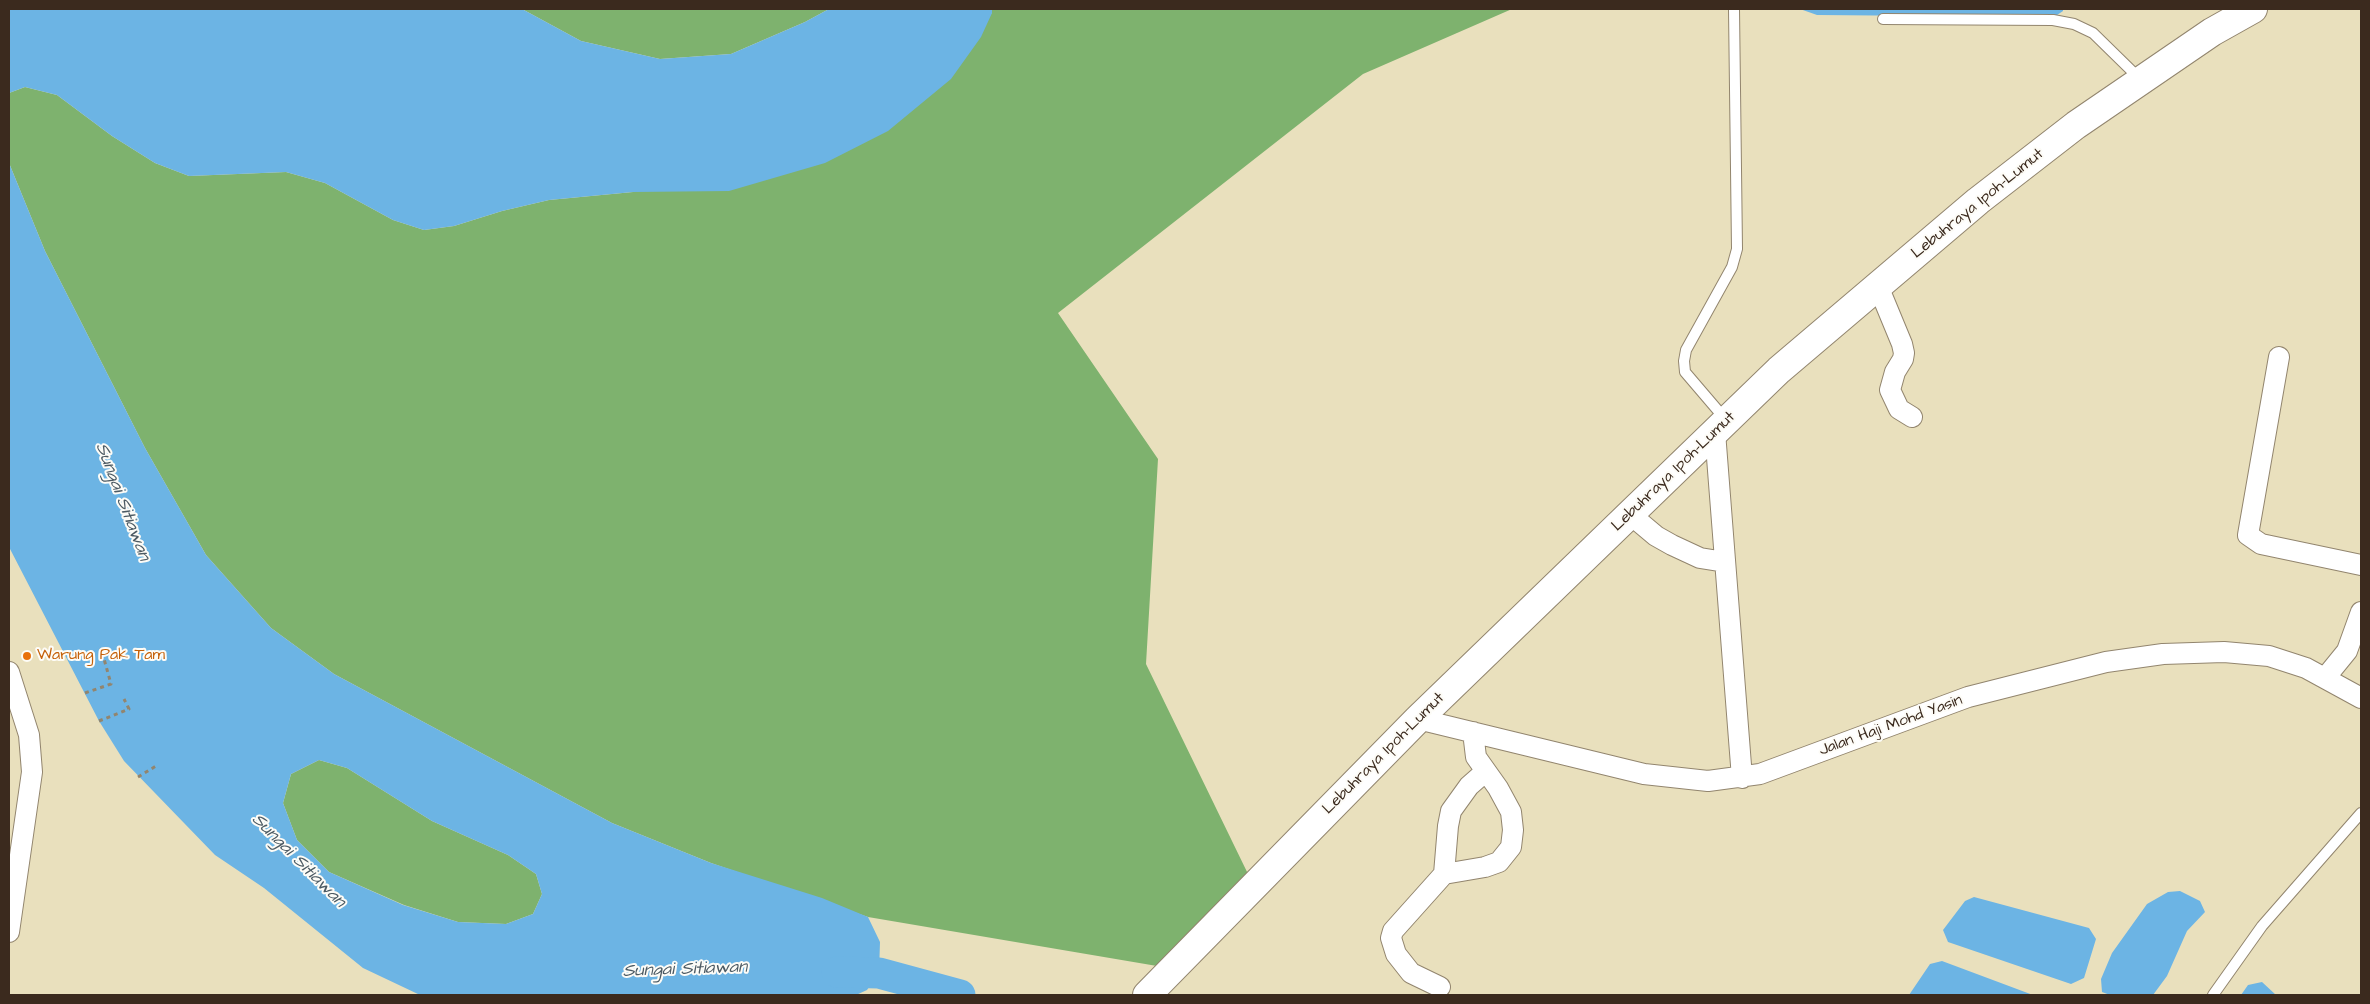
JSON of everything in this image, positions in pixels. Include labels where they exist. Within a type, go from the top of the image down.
[{"type":"highway","name":"Lebuhraya Ipoh-Lumut","points":[[1153,990],[1418,719],[1779,370],[1978,201],[2076,124],[2212,32],[2253,9]]},
{"type":"street","points":[[1878,286],[1904,352],[1903,360],[1896,372],[1890,390],[1899,409],[1912,417]]},
{"type":"street","points":[[2279,357],[2248,536],[2260,544],[2361,564]]},
{"type":"street","points":[[1721,426],[1725,562],[1742,778]]},
{"type":"street","points":[[1631,515],[1656,536],[1672,545],[1700,558],[1725,562]]},
{"type":"street","points":[[2325,678],[2347,651],[2361,612]]},
{"type":"street","name":"Jalan Haji Mohd Yasin","points":[[1418,719],[1644,774],[1708,781],[1742,778],[1760,774],[1968,697],[2106,662],[2163,654],[2224,652],[2269,656],[2306,668],[2361,698]]},
{"type":"street","points":[[9,672],[28,735],[32,772],[9,932]]},
{"type":"street","points":[[1444,874],[1485,867],[1499,862],[1511,847],[1513,830],[1511,812],[1498,788],[1476,757],[1473,732]]},
{"type":"street","points":[[1440,987],[1411,973],[1396,954],[1391,938],[1393,931],[1444,874],[1451,810],[1464,792],[1486,771]]},
{"type":"lane","points":[[1721,426],[1685,372],[1684,361],[1686,350],[1732,267],[1737,248],[1734,9]]},
{"type":"lane","points":[[1883,19],[2053,20],[2074,24],[2094,33],[2141,79]]},
{"type":"lane","points":[[2213,995],[2262,926],[2361,813]]},
{"type":"path","points":[[84,693],[111,684],[100,648]]},
{"type":"path","points":[[99,721],[128,710],[124,699]]},
{"type":"path","points":[[138,777],[156,766]]},
{"type":"green space","points":[[522,9],[829,9],[805,22],[731,54],[660,59],[581,41]]},
{"type":"green space","points":[[992,9],[1512,9],[1363,74],[1058,313],[1158,459],[1146,664],[1249,876],[1157,966],[868,917],[711,863],[612,823],[334,674],[271,628],[206,555],[145,448],[45,251],[9,163],[9,93],[25,87],[57,95],[112,136],[155,163],[189,176],[286,172],[325,183],[393,220],[424,230],[454,226],[502,211],[549,200],[633,192],[992,13]]},
{"type":"green space","points":[[319,760],[347,768],[432,821],[508,855],[536,874],[542,894],[533,914],[506,924],[458,922],[404,905],[329,872],[297,840],[283,803],[291,774]]},
{"type":"water","points":[[9,9],[522,9],[581,41],[660,59],[731,54],[805,22],[829,9],[992,9],[992,13],[981,37],[951,79],[888,131],[825,163],[729,191],[633,192],[549,200],[502,211],[454,226],[424,230],[393,220],[325,183],[286,172],[189,176],[155,163],[112,136],[57,95],[25,87],[9,93]]},
{"type":"water","points":[[1800,9],[2063,9],[2063,11],[2054,17],[1817,15]]},
{"type":"water","points":[[9,163],[45,251],[145,448],[206,555],[271,628],[334,674],[612,823],[711,863],[822,898],[868,917],[880,942],[879,973],[867,990],[856,995],[420,995],[363,968],[264,888],[215,855],[124,761],[99,721],[9,547]],"holes":[[[319,760],[347,768],[432,821],[508,855],[536,874],[542,894],[533,914],[506,924],[458,922],[403,905],[329,872],[297,840],[283,803],[291,774]]]},
{"type":"water","points":[[2180,891],[2200,901],[2205,912],[2187,931],[2167,976],[2153,995],[2110,995],[2102,992],[2101,979],[2112,953],[2147,904],[2168,892]]},
{"type":"water","points":[[1974,897],[2089,928],[2096,939],[2084,978],[2071,984],[1948,942],[1943,930],[1965,901]]},
{"type":"water","points":[[1942,961],[2033,995],[1909,995],[1930,964]]},
{"type":"water","points":[[2262,982],[2276,995],[2241,995],[2248,985]]},
{"type":"waterway","name":"Sungai Sitiawan","points":[[837,972],[879,973],[960,995]]},
{"type":"place","name":"Warung Pak Tam","points":[[27,656]]}]
